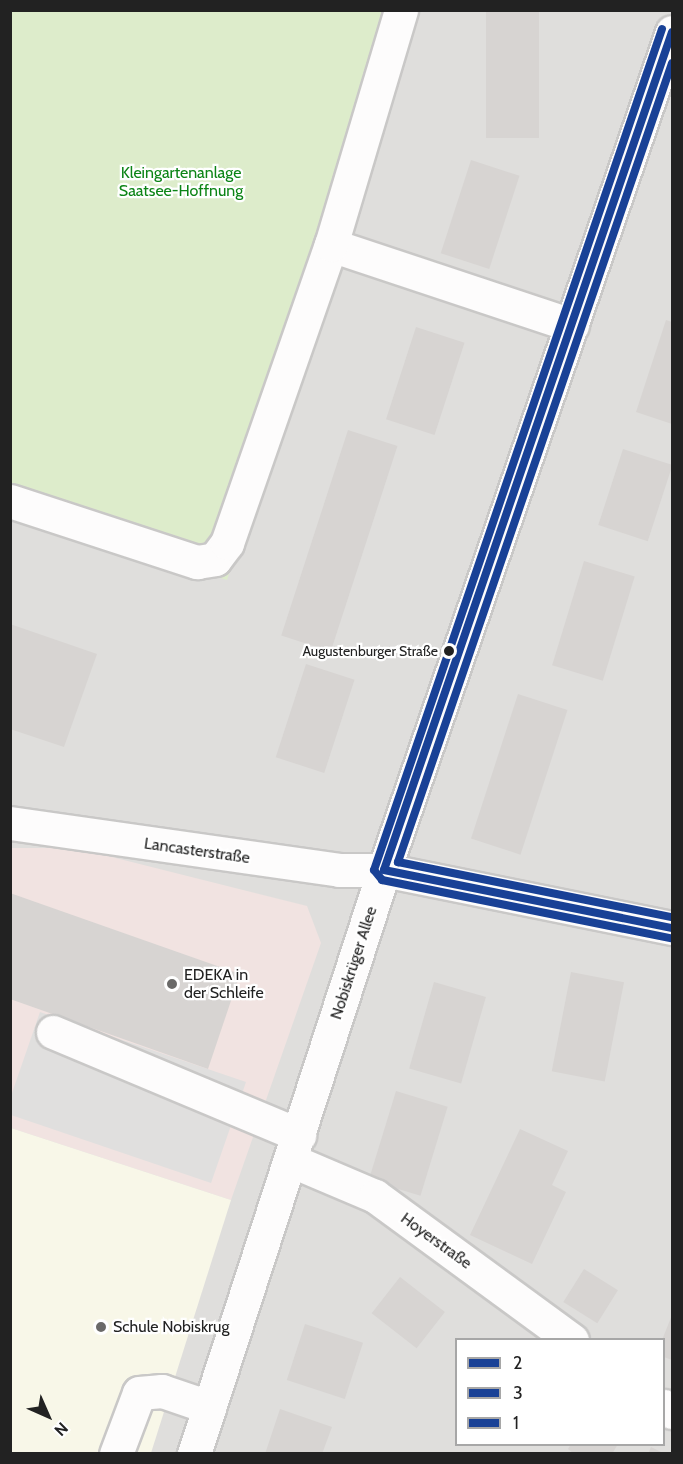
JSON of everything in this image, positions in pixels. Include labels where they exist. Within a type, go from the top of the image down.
[{"type":"street","points":[[10,501],[197,562],[215,560],[227,543],[331,245],[401,10]]},
{"type":"street","name":"Nobiskrüger Allee","points":[[194,1454],[384,870],[672,32]]},
{"type":"street","points":[[331,245],[572,325]]},
{"type":"street","name":"Lancasterstraße","points":[[10,823],[339,870],[384,870]]},
{"type":"street","points":[[384,870],[672,928]]},
{"type":"street","name":"Hoyerstraße","points":[[53,1032],[294,1148],[375,1196],[569,1338]]},
{"type":"street","points":[[116,1454],[139,1393],[162,1391],[208,1407]]},
{"type":"shaded area","points":[[417,11],[672,11],[672,1453],[11,1453],[10,514],[348,215]]},
{"type":"shaded area","points":[[11,848],[76,848],[307,906],[321,943],[231,1200],[11,1128]]},
{"type":"shaded area","points":[[40,1012],[246,1082],[211,1183],[11,1115],[11,1096]]},
{"type":"shaded area","name":"Schule Nobiskrug","points":[[11,1128],[231,1200],[151,1453],[11,1454]]},
{"type":"green space","name":"Kleingartenanlage Saatsee-Hoffnung","points":[[10,11],[417,11],[227,580],[11,514]]},
{"type":"building","points":[[486,10],[539,10],[539,138],[486,138]]},
{"type":"building","points":[[471,160],[520,176],[489,269],[441,253]]},
{"type":"building","points":[[666,320],[672,322],[672,424],[636,412]]},
{"type":"building","points":[[416,327],[465,343],[435,435],[386,419]]},
{"type":"building","points":[[348,430],[397,446],[331,651],[281,635]]},
{"type":"building","points":[[623,449],[672,465],[648,541],[598,525]]},
{"type":"building","points":[[584,561],[635,576],[603,681],[552,665]]},
{"type":"building","points":[[10,624],[97,654],[64,747],[10,729]]},
{"type":"building","points":[[306,664],[355,680],[324,773],[276,757]]},
{"type":"building","points":[[518,694],[567,710],[520,855],[471,839]]},
{"type":"building","points":[[10,893],[240,974],[208,1069],[10,999]]},
{"type":"building","points":[[571,972],[624,982],[605,1081],[552,1071]]},
{"type":"building","points":[[434,982],[486,997],[461,1083],[409,1069]]},
{"type":"building","points":[[396,1091],[448,1107],[420,1196],[369,1180]]},
{"type":"building","points":[[520,1129],[568,1151],[552,1185],[566,1192],[532,1264],[470,1235]]},
{"type":"building","points":[[584,1269],[618,1290],[597,1323],[563,1302]]},
{"type":"building","points":[[400,1277],[445,1312],[417,1348],[372,1313]]},
{"type":"building","points":[[672,1315],[672,1360],[665,1357],[665,1338],[663,1338]]},
{"type":"building","points":[[305,1324],[363,1343],[345,1399],[287,1380]]},
{"type":"building","points":[[280,1409],[332,1427],[322,1454],[265,1454]]},
{"type":"building","points":[[570,1446],[617,1446],[612,1454],[574,1454],[568,1449]]},
{"type":"building","points":[[651,1447],[665,1454],[648,1454]]},
{"type":"transit line","name":"3","points":[[662,29],[374,870],[382,880],[670,938]]},
{"type":"transit line","name":"2","points":[[672,32],[384,870],[672,928]]},
{"type":"transit line","name":"1","points":[[672,63],[398,862],[672,917]]},
{"type":"place","name":"Augustenburger Straße","points":[[449,651]]},
{"type":"place","name":"EDEKA in der Schleife","points":[[172,984]]},
{"type":"place","name":"Schule Nobiskrug","points":[[101,1327]]}]
